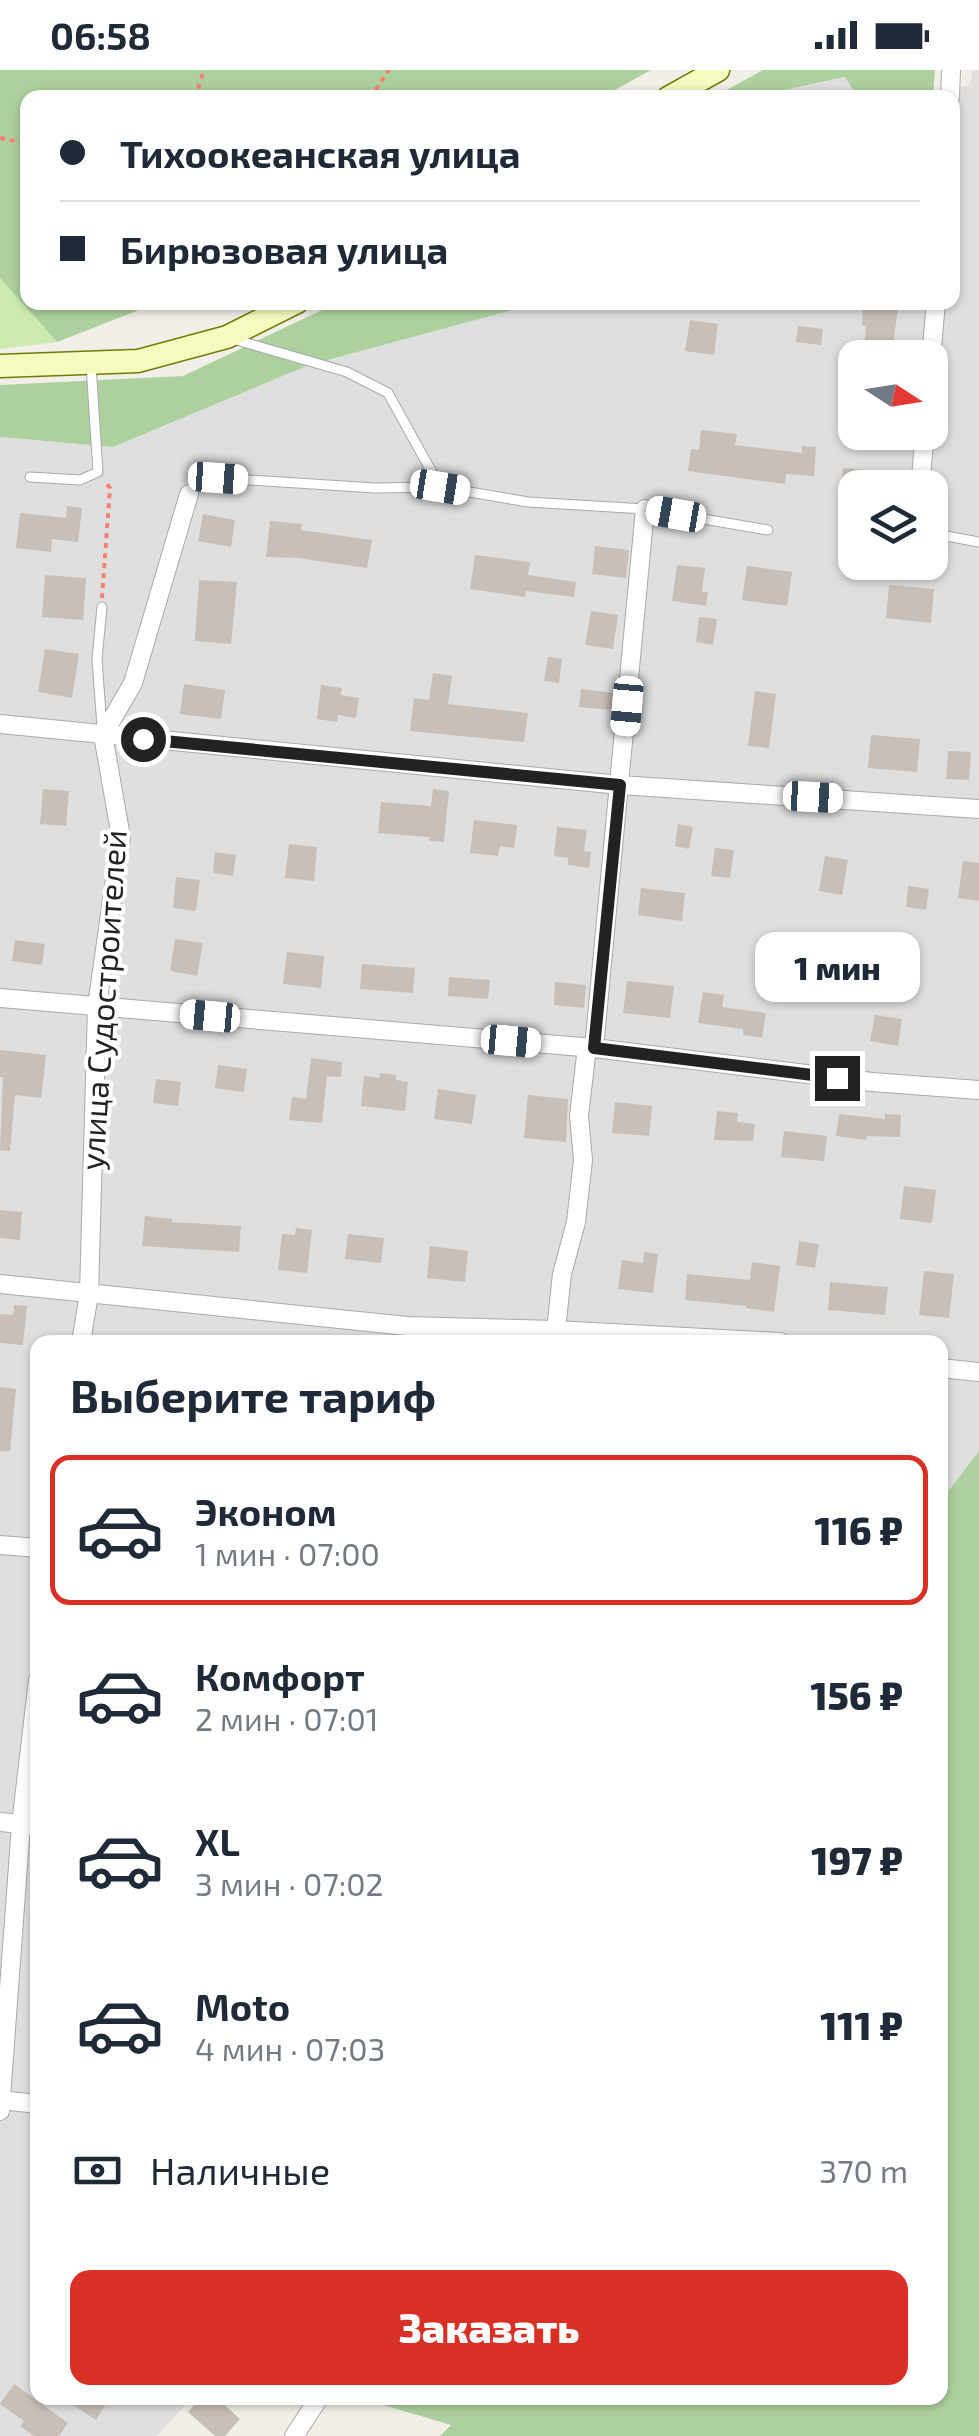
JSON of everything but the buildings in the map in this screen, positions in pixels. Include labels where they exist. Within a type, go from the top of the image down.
[{"type":"street","points":[[682,90],[718,70]]},
{"type":"street","points":[[0,366],[138,360],[227,337],[281,310]]},
{"type":"street","points":[[933,340],[935,310]]},
{"type":"street","points":[[103,735],[133,683],[189,494]]},
{"type":"street","points":[[566,1334],[562,1274],[578,1206],[583,1160],[579,1116],[620,785],[645,509]]},
{"type":"street","points":[[0,724],[620,785],[979,809]]},
{"type":"street","name":"улица Судостроителей","points":[[82,1335],[89,1294],[97,1006],[121,837],[103,735]]},
{"type":"street","points":[[0,998],[590,1048],[872,1082],[979,1090]]},
{"type":"street","points":[[0,1284],[407,1326],[593,1335]]},
{"type":"street","points":[[948,1369],[979,1372]]},
{"type":"street","points":[[0,1545],[30,1547]]},
{"type":"street","points":[[0,1822],[30,1825],[0,2104],[30,2104]]},
{"type":"street","points":[[294,2436],[314,2405]]},
{"type":"lane","points":[[227,337],[346,372],[388,393],[440,487]]},
{"type":"lane","points":[[30,478],[80,480],[98,472],[91,364]]},
{"type":"lane","points":[[218,478],[374,488],[440,487],[528,502],[645,509],[768,530]]},
{"type":"lane","points":[[948,536],[979,542]]},
{"type":"lane","points":[[102,608],[97,659],[103,735]]},
{"type":"path","points":[[98,472],[110,488],[102,608]]},
{"type":"shaded area","points":[[972,70],[979,70],[979,1451],[948,1492],[948,1335],[30,1335],[30,2405],[185,2405],[157,2436],[0,2436],[0,437],[113,447],[309,365],[513,310],[960,310],[960,90],[949,90],[970,85]]},
{"type":"shaded area","points":[[846,77],[854,90],[788,90]]},
{"type":"green space","points":[[0,70],[651,70],[615,90],[20,90],[20,300],[0,278]]},
{"type":"green space","points":[[763,70],[935,70],[934,90],[853,90],[845,77],[785,90],[727,90]]},
{"type":"green space","points":[[0,278],[20,300],[20,310],[28,310],[57,342],[0,349]]},
{"type":"green space","points":[[28,310],[139,310],[57,342]]},
{"type":"green space","points":[[322,310],[513,310],[309,365],[113,447],[0,437],[0,385],[183,376]]},
{"type":"green space","points":[[979,1451],[979,2436],[440,2436],[451,2425],[384,2405],[948,2405],[948,1492]]},
{"type":"route","points":[[143,739],[620,785],[594,1048],[837,1078]]}]
